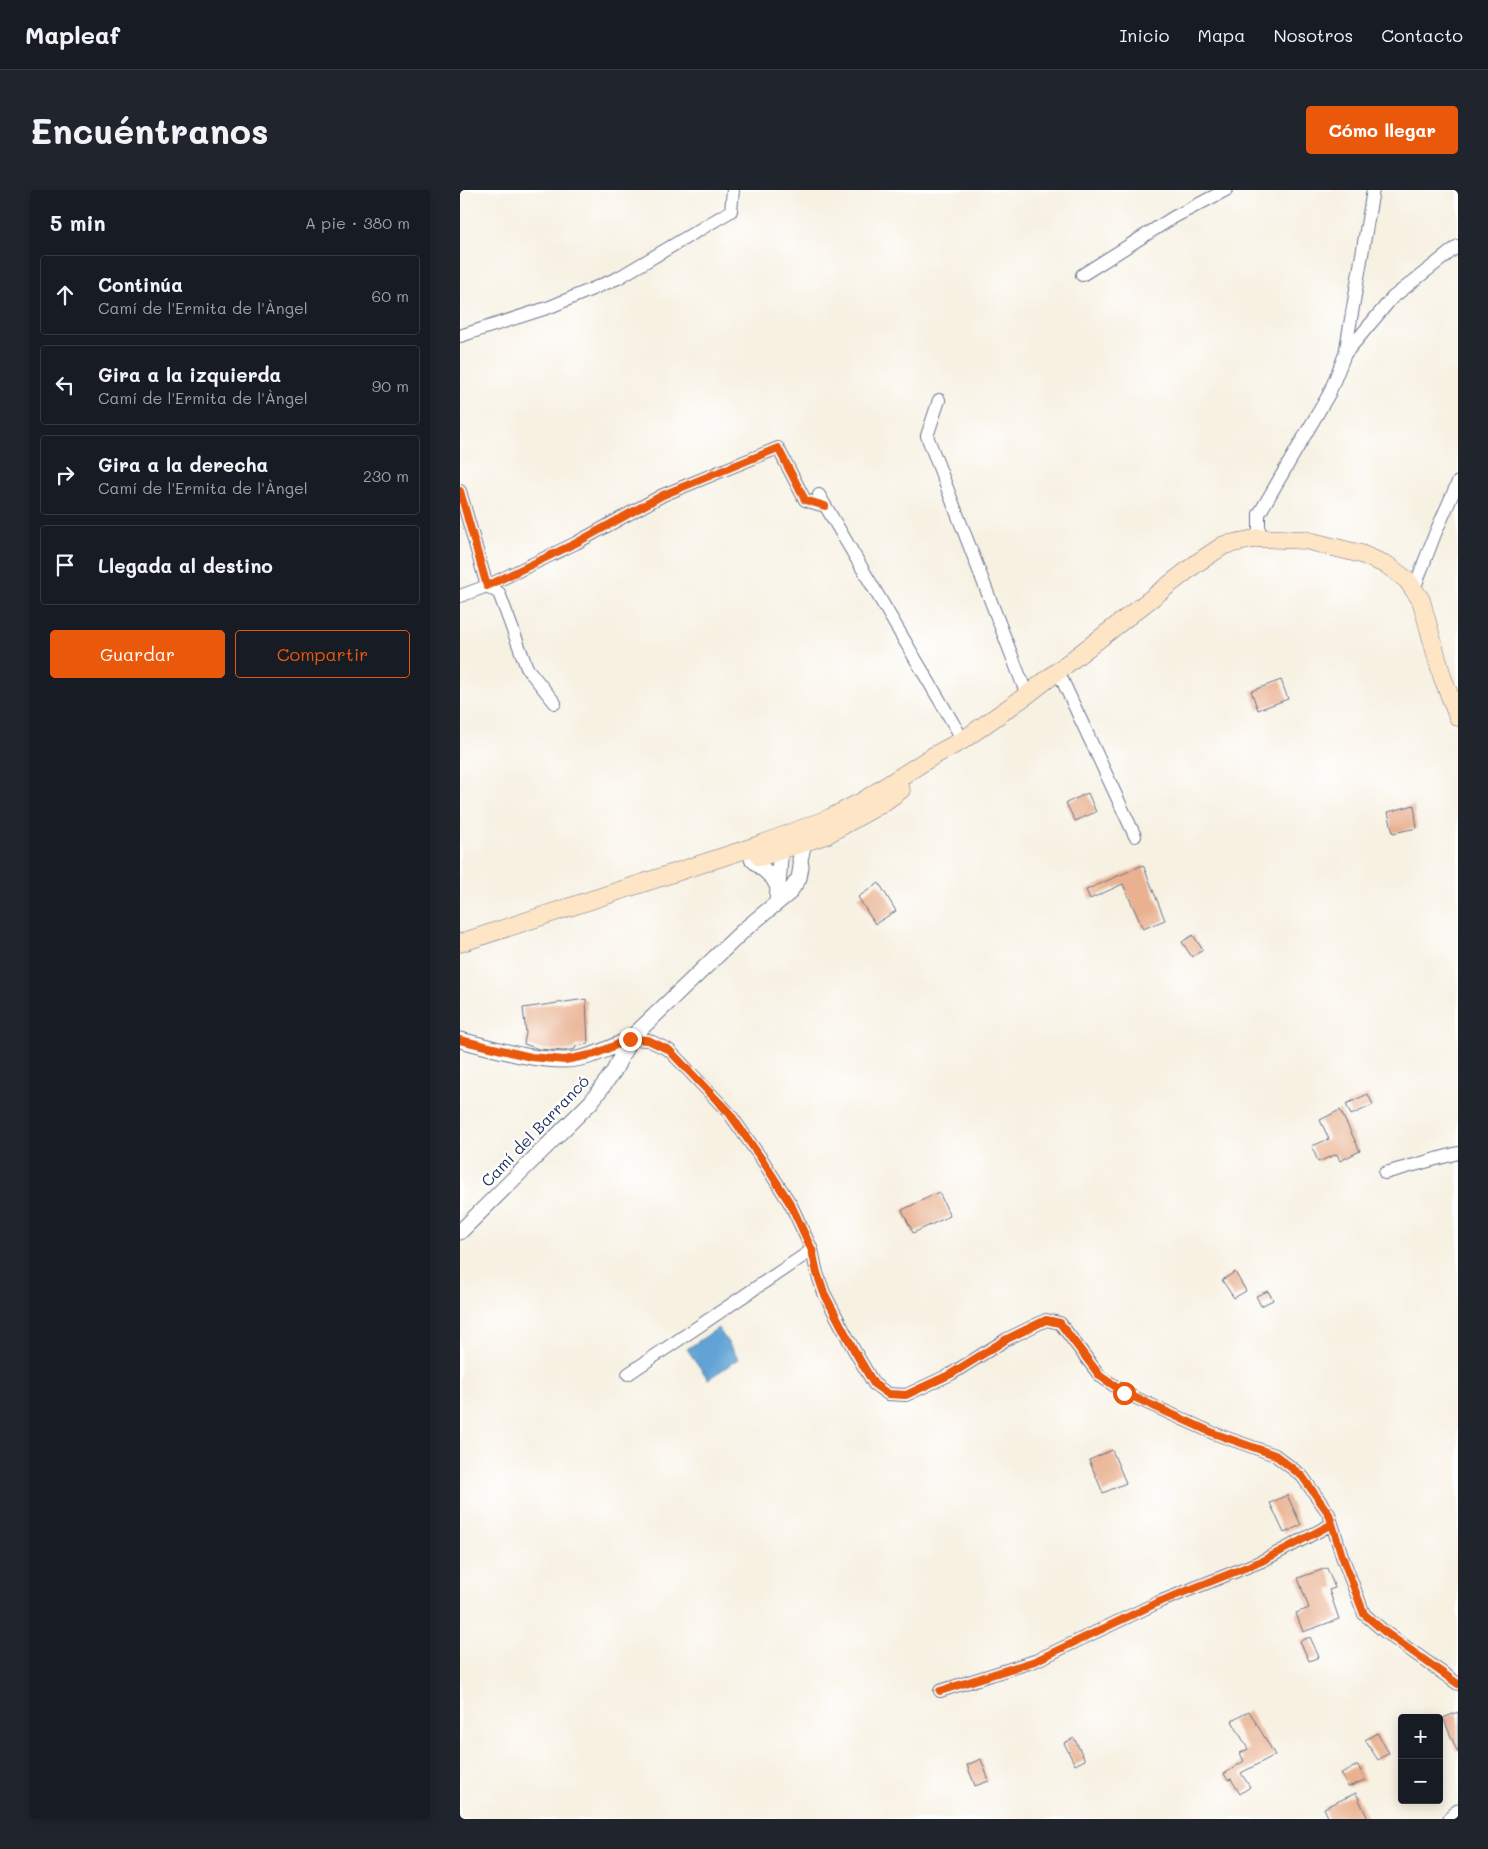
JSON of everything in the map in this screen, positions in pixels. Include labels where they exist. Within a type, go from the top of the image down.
[{"type":"main road","points":[[460,942],[762,844],[861,802],[963,740],[1027,695],[1197,563],[1224,545],[1259,538],[1305,540],[1361,554],[1387,565],[1407,580],[1421,600],[1442,676],[1458,717]]},
{"type":"main road","points":[[460,955],[752,859],[782,854],[804,842],[826,835],[881,804],[938,764],[963,740]]},
{"type":"main road","points":[[782,854],[794,839],[829,825],[841,812]]},
{"type":"main road","points":[[648,881],[660,883],[772,847],[782,854],[800,860]]},
{"type":"street","points":[[460,336],[550,307],[618,278],[731,211],[733,190]]},
{"type":"street","points":[[1082,274],[1174,218],[1226,190]]},
{"type":"street","points":[[1259,538],[1259,514],[1329,394],[1345,354],[1373,190]]},
{"type":"street","points":[[1345,354],[1392,298],[1458,246]]},
{"type":"street","points":[[939,400],[927,436],[1027,695]]},
{"type":"street","points":[[460,596],[487,586],[576,543],[663,496],[778,448],[806,500],[822,500],[963,740]]},
{"type":"street","points":[[1414,589],[1458,482]]},
{"type":"street","points":[[460,491],[487,586],[499,593],[527,668],[555,704]]},
{"type":"street","points":[[1058,671],[1135,836]]},
{"type":"street","name":"Camí del Barrancó","points":[[460,1232],[591,1102],[614,1071],[630,1039],[744,929],[790,893],[799,878],[804,842]]},
{"type":"street","points":[[776,903],[782,854]]},
{"type":"street","points":[[752,859],[773,878],[778,887]]},
{"type":"street","points":[[460,1040],[531,1056],[565,1060],[596,1054],[630,1039],[648,1040],[669,1050],[730,1113],[791,1205],[812,1250],[824,1293],[874,1384],[888,1394],[906,1395],[951,1374],[1007,1339],[1046,1320],[1060,1323],[1100,1376],[1124,1393],[1213,1433],[1275,1455],[1302,1476],[1329,1514],[1342,1556],[1364,1614],[1385,1632],[1458,1684]]},
{"type":"street","points":[[1385,1173],[1458,1153]]},
{"type":"street","points":[[628,1374],[812,1250]]},
{"type":"street","points":[[940,1691],[1035,1661],[1159,1602],[1262,1561],[1332,1524]]},
{"type":"street","points":[[1451,1819],[1458,1812]]},
{"type":"water","points":[[718,1328],[739,1359],[708,1379],[687,1349]]},
{"type":"building","points":[[1281,680],[1288,699],[1258,710],[1251,691]]},
{"type":"building","points":[[1088,793],[1096,812],[1075,821],[1066,803]]},
{"type":"building","points":[[1414,805],[1417,828],[1393,833],[1388,812]]},
{"type":"building","points":[[1143,865],[1165,920],[1143,929],[1123,884],[1090,899],[1086,890]]},
{"type":"building","points":[[879,883],[896,911],[875,924],[858,897]]},
{"type":"building","points":[[1193,935],[1203,950],[1192,957],[1182,942]]},
{"type":"building","points":[[586,999],[588,1044],[564,1051],[539,1049],[524,1044],[526,1033],[523,1008]]},
{"type":"building","points":[[1368,1094],[1373,1105],[1351,1115],[1346,1104]]},
{"type":"building","points":[[1340,1110],[1360,1151],[1340,1161],[1337,1154],[1318,1162],[1312,1146],[1329,1139],[1320,1120]]},
{"type":"building","points":[[939,1192],[950,1216],[913,1233],[902,1210]]},
{"type":"building","points":[[1235,1272],[1246,1291],[1234,1298],[1222,1280]]},
{"type":"building","points":[[1268,1291],[1273,1300],[1261,1306],[1256,1296]]},
{"type":"building","points":[[1112,1450],[1126,1483],[1103,1493],[1089,1460]]},
{"type":"building","points":[[1287,1495],[1301,1525],[1284,1533],[1270,1503]]},
{"type":"building","points":[[1327,1568],[1335,1588],[1329,1590],[1339,1619],[1303,1632],[1296,1613],[1309,1608],[1298,1578]]},
{"type":"building","points":[[1310,1637],[1319,1657],[1309,1661],[1300,1641]]},
{"type":"building","points":[[1249,1711],[1275,1755],[1241,1773],[1250,1787],[1240,1794],[1231,1779],[1228,1780],[1224,1774],[1244,1761],[1240,1753],[1248,1749],[1232,1721]]},
{"type":"building","points":[[1458,1712],[1458,1753],[1443,1718]]},
{"type":"building","points":[[1377,1733],[1389,1753],[1378,1760],[1365,1740]]},
{"type":"building","points":[[1074,1738],[1085,1760],[1075,1765],[1064,1743]]},
{"type":"building","points":[[981,1759],[989,1781],[975,1786],[967,1765]]},
{"type":"building","points":[[1358,1765],[1365,1780],[1348,1787],[1341,1773]]},
{"type":"building","points":[[1356,1793],[1368,1819],[1329,1819],[1324,1808]]},
{"type":"cycle path","points":[[460,491],[487,586],[576,543],[663,495],[778,448],[805,500],[825,506]]},
{"type":"cycle path","points":[[460,1040],[531,1057],[565,1060],[595,1054],[630,1039],[648,1040],[669,1050],[729,1113],[791,1205],[812,1250],[824,1293],[874,1384],[888,1394],[906,1395],[951,1374],[1007,1339],[1046,1320],[1060,1323],[1100,1376],[1125,1393],[1213,1433],[1275,1455],[1302,1476],[1329,1514],[1342,1556],[1364,1614],[1385,1632],[1458,1684]]},
{"type":"cycle path","points":[[940,1691],[1035,1661],[1159,1602],[1262,1561],[1332,1524]]},
{"type":"route","points":[[630,1039],[648,1040],[669,1050],[730,1113],[791,1205],[812,1250],[824,1293],[874,1384],[888,1394],[906,1395],[951,1374],[1007,1339],[1046,1320],[1060,1323],[1100,1376],[1124,1393]]}]
